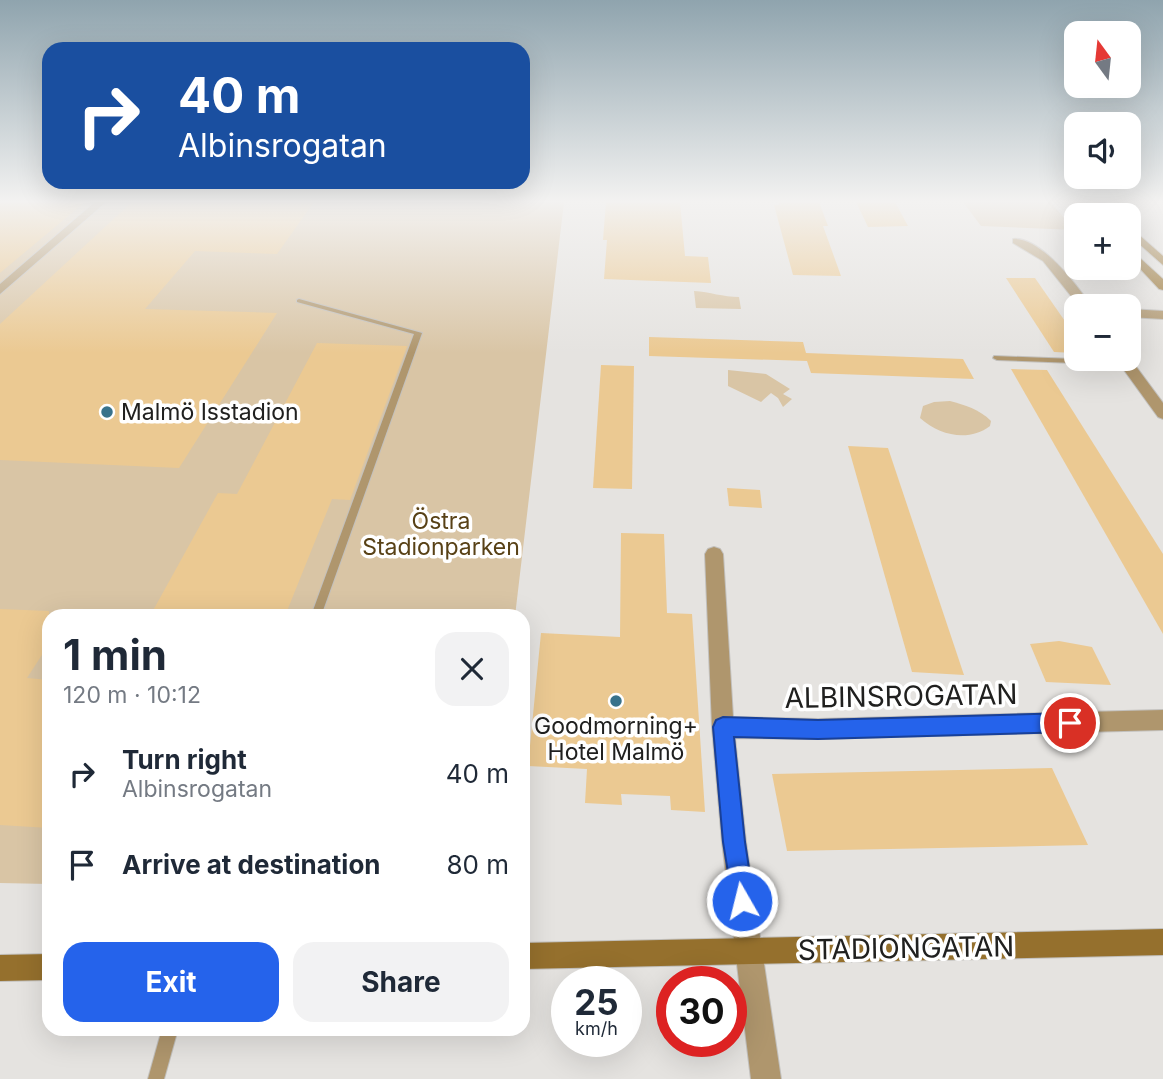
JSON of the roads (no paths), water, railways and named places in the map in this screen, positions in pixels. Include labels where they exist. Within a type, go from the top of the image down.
[{"type":"main road","points":[[1141,263],[1163,286]]},
{"type":"main road","name":"STADIONGATAN","points":[[530,956],[1163,942]]},
{"type":"main road","points":[[0,968],[42,967]]},
{"type":"street","points":[[0,290],[43,252]]},
{"type":"street","points":[[1036,252],[1047,259],[1075,294]]},
{"type":"street","points":[[1141,314],[1163,315]]},
{"type":"street","points":[[1132,371],[1163,414]]},
{"type":"street","points":[[714,554],[723,727],[734,842],[766,1079]]},
{"type":"street","name":"ALBINSROGATAN","points":[[723,727],[818,729],[1163,720]]},
{"type":"lane","points":[[299,301],[418,333],[319,609]]},
{"type":"lane","points":[[996,358],[1064,360]]},
{"type":"lane","points":[[156,1079],[168,1036]]},
{"type":"place","name":"Malmö Isstadion","points":[[107,412]]},
{"type":"place","name":"Goodmorning+ Hotel Malmö","points":[[616,701]]},
{"type":"park label","name":"Östra Stadionparken","points":[[441,534]]}]
